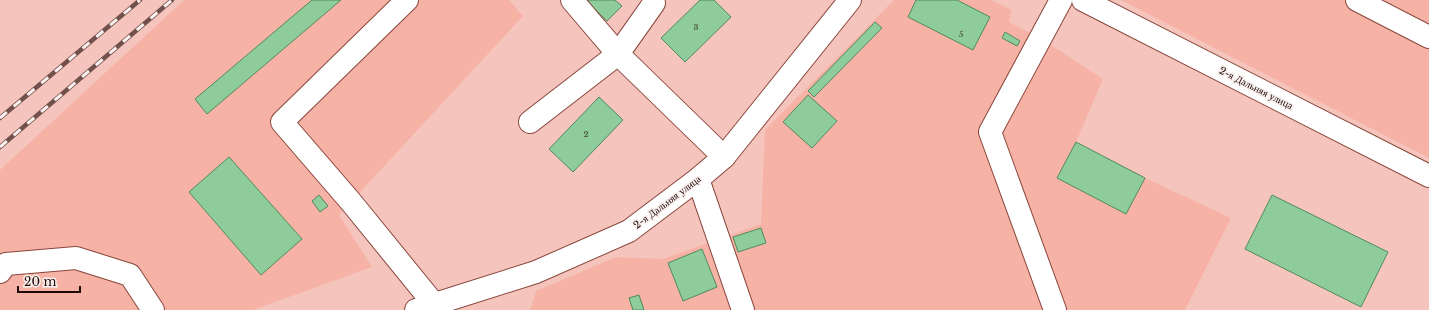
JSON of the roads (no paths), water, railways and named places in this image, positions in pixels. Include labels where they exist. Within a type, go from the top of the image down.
[{"type":"street","points":[[407,0],[282,122],[351,202],[425,307]]},
{"type":"street","points":[[572,0],[618,54],[724,157]]},
{"type":"street","name":"2-я Дальняя улица","points":[[425,307],[536,272],[629,231],[698,179],[724,157],[850,0]]},
{"type":"street","points":[[1055,310],[990,132],[1061,0]]},
{"type":"street","name":"2-я Дальняя улица","points":[[1083,0],[1429,176]]},
{"type":"street","points":[[1357,0],[1429,37]]},
{"type":"street","points":[[530,122],[618,54],[654,3]]},
{"type":"street","points":[[698,179],[743,310]]},
{"type":"street","points":[[0,272],[6,264],[76,258],[130,275],[153,310]]},
{"type":"railway","points":[[0,118],[140,0]]},
{"type":"railway","points":[[0,147],[172,0]]}]
